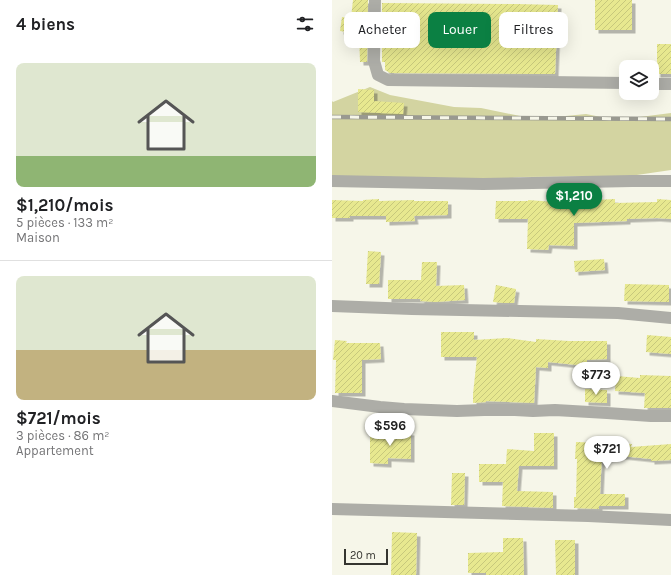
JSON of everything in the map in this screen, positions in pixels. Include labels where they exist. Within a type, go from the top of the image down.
[{"type":"street","points":[[375,0],[374,61],[378,75],[388,80],[619,83]]},
{"type":"street","points":[[659,84],[671,84]]},
{"type":"street","points":[[332,181],[483,184],[671,181]]},
{"type":"street","points":[[332,306],[618,313],[671,318]]},
{"type":"street","points":[[332,401],[404,409],[457,411],[555,410],[671,416]]},
{"type":"street","points":[[332,509],[588,516],[671,520]]},
{"type":"green space","points":[[370,87],[390,95],[454,107],[481,108],[535,119],[586,114],[616,120],[671,113],[671,170],[630,176],[520,177],[489,181],[332,181],[332,101],[333,102]]},
{"type":"building","points":[[353,0],[368,0],[368,12],[352,12]]},
{"type":"building","points":[[595,0],[632,0],[632,30],[595,30]]},
{"type":"building","points":[[382,3],[558,5],[558,12],[499,12],[499,48],[556,48],[555,74],[390,73],[385,70],[385,62],[382,62],[382,48],[420,48],[420,12],[382,12]]},
{"type":"building","points":[[342,17],[344,17],[344,32],[340,31]]},
{"type":"building","points":[[657,44],[671,44],[671,74],[659,74],[659,60],[657,60]]},
{"type":"building","points":[[360,48],[367,48],[367,62],[360,62]]},
{"type":"building","points":[[358,89],[374,90],[374,101],[404,103],[403,114],[358,112]]},
{"type":"building","points":[[379,199],[379,201],[448,201],[448,215],[414,216],[415,221],[386,222],[386,216],[350,216],[350,218],[332,218],[332,200],[363,201]]},
{"type":"building","points":[[615,199],[615,203],[657,202],[657,199],[671,200],[671,219],[627,219],[627,221],[574,223],[574,246],[549,245],[548,250],[527,249],[528,219],[495,219],[496,201],[528,200],[555,202]]},
{"type":"building","points":[[368,251],[381,252],[379,284],[366,284]]},
{"type":"building","points":[[604,259],[605,270],[575,272],[574,261]]},
{"type":"building","points":[[422,262],[437,262],[436,286],[464,285],[465,300],[435,302],[420,301],[421,299],[388,299],[388,280],[421,280]]},
{"type":"building","points":[[625,284],[669,285],[669,302],[624,301]]},
{"type":"building","points":[[496,285],[516,289],[514,303],[493,302]]},
{"type":"building","points":[[441,332],[474,332],[474,340],[507,338],[536,342],[536,339],[607,341],[607,359],[587,360],[587,366],[548,362],[548,368],[536,367],[534,403],[486,401],[473,403],[477,357],[441,357]]},
{"type":"building","points":[[647,335],[671,337],[671,354],[646,352]]},
{"type":"building","points":[[335,340],[347,341],[346,343],[380,343],[381,359],[362,360],[362,393],[335,393],[336,360],[333,360]]},
{"type":"building","points":[[640,375],[671,376],[671,408],[644,408],[645,393],[615,391],[616,376],[640,378]]},
{"type":"building","points":[[585,389],[607,390],[607,403],[585,402]]},
{"type":"building","points":[[392,431],[411,432],[411,459],[388,458],[388,464],[370,463],[370,434],[392,435]]},
{"type":"building","points":[[534,433],[554,433],[554,466],[519,466],[517,491],[553,492],[553,508],[502,506],[503,482],[479,482],[479,464],[506,464],[507,449],[534,451]]},
{"type":"building","points":[[576,442],[632,444],[631,447],[671,444],[671,460],[651,461],[651,459],[602,454],[600,494],[625,494],[625,506],[599,506],[599,509],[574,508],[574,497],[576,497]]},
{"type":"building","points":[[452,473],[465,473],[464,505],[451,505]]},
{"type":"building","points":[[392,532],[417,533],[416,575],[391,575]]},
{"type":"building","points":[[503,538],[523,538],[524,575],[486,575],[486,573],[468,573],[468,553],[503,552]]},
{"type":"building","points":[[555,540],[575,540],[575,575],[556,575]]},
{"type":"railway","points":[[332,117],[671,119]]}]
